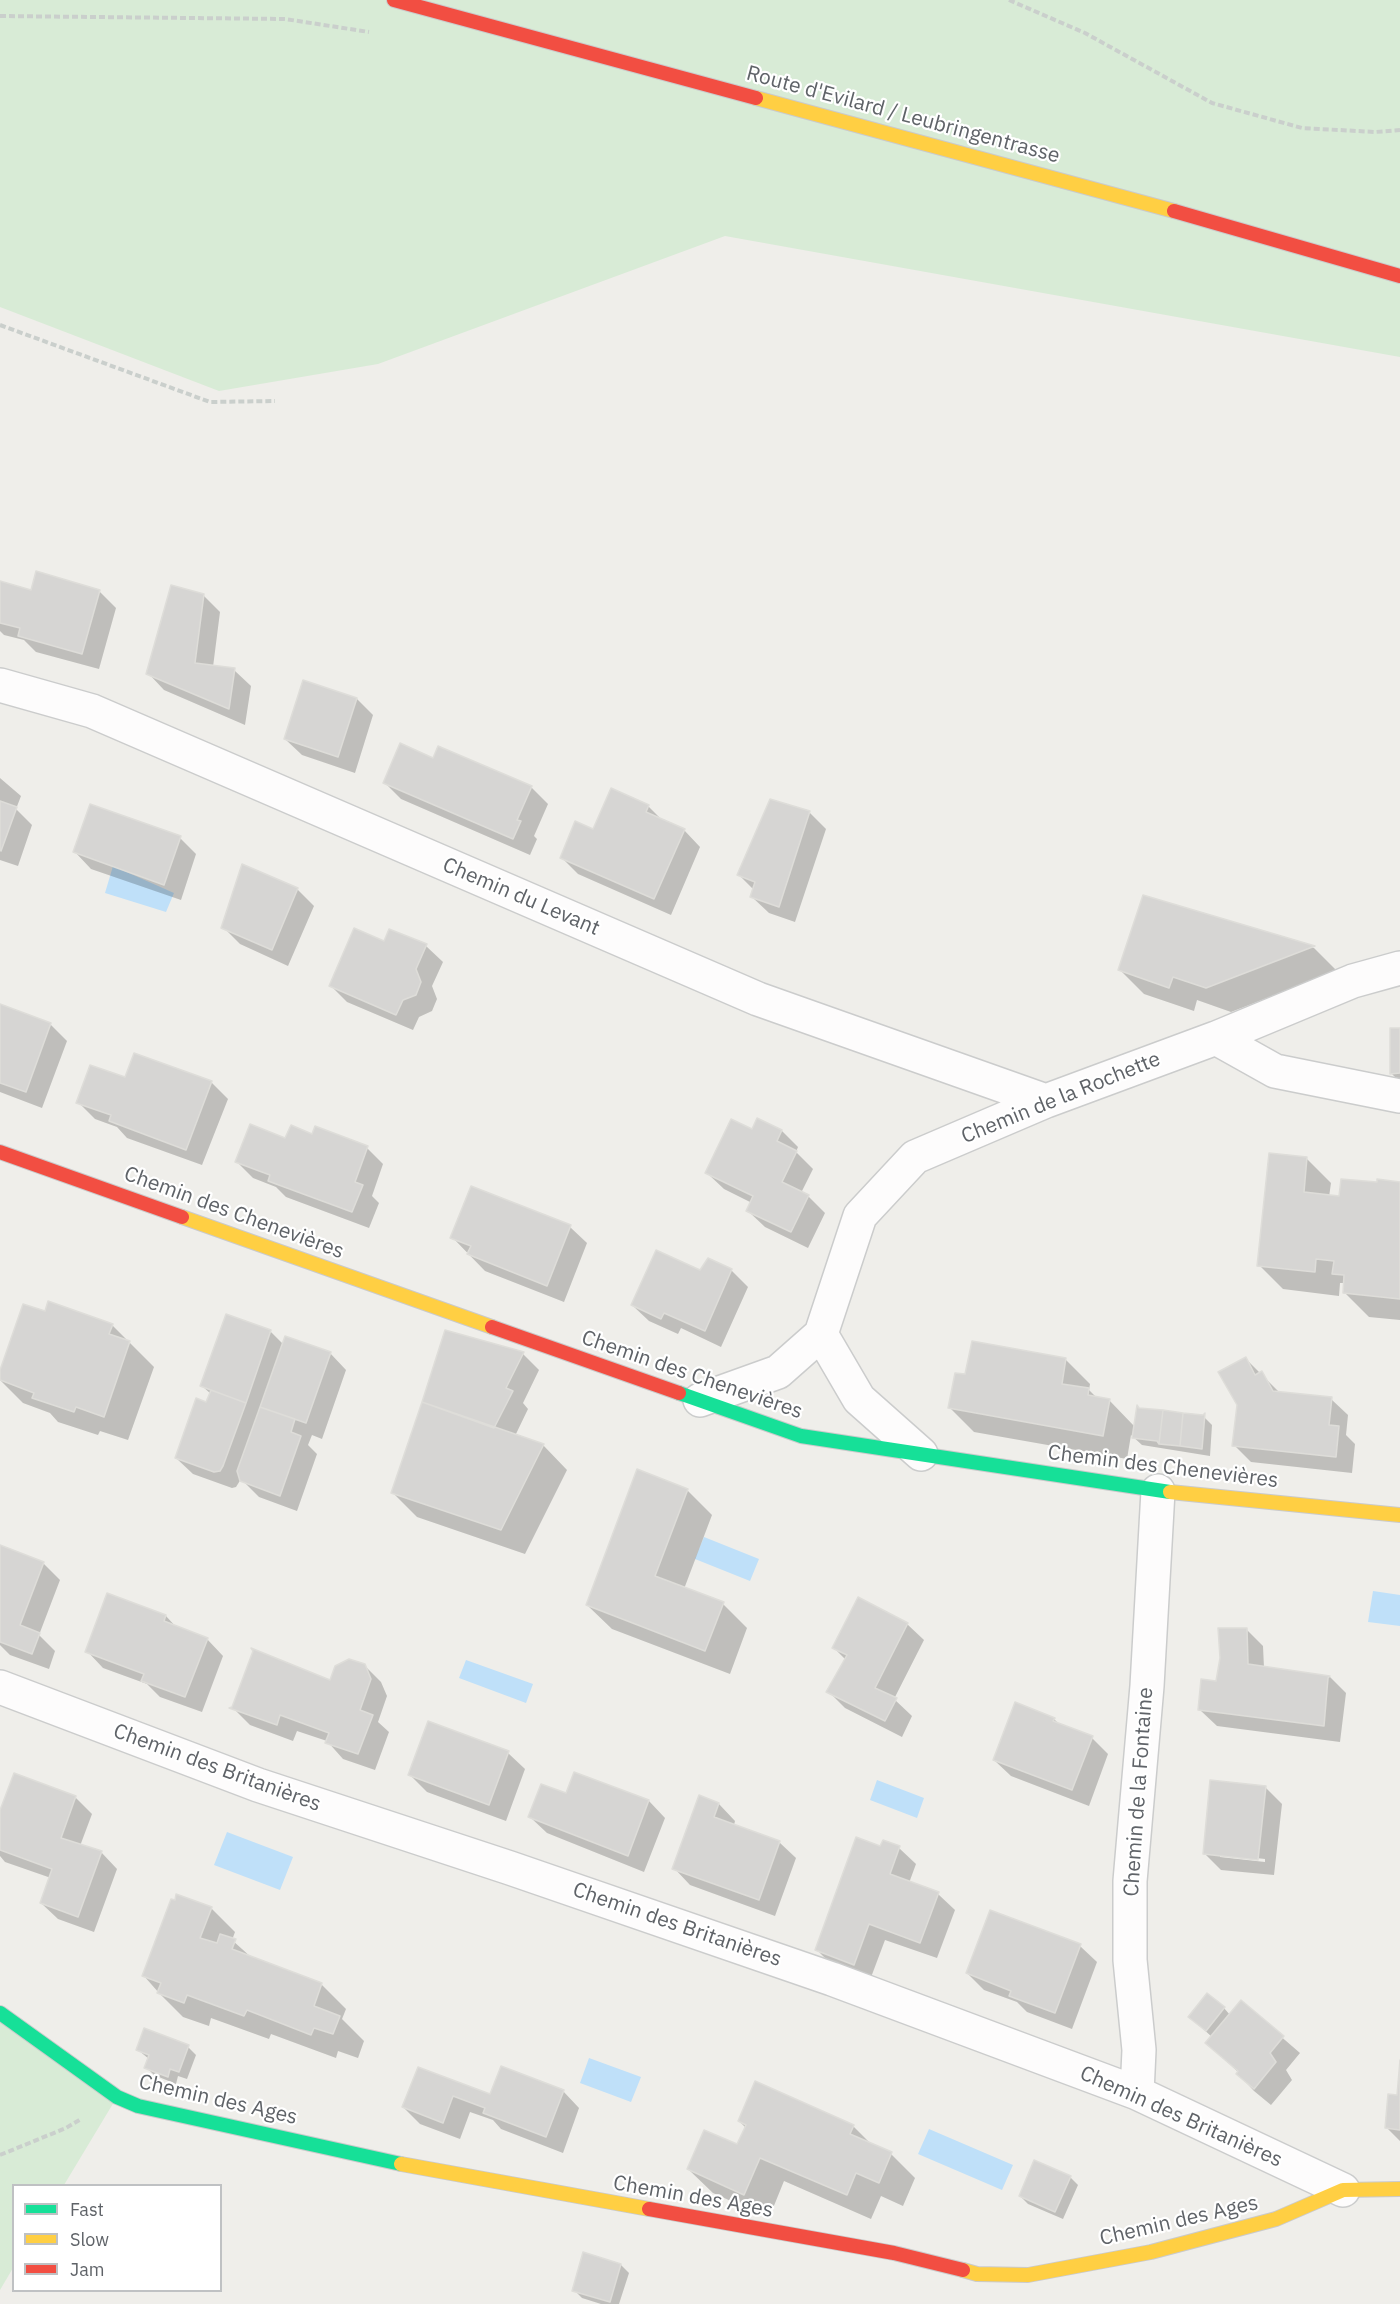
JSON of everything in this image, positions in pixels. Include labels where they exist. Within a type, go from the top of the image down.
[{"type":"street","name":"Route d'Evilard / Leubringentrasse","points":[[394,0],[1246,230],[1400,276]]},
{"type":"street","name":"Chemin du Levant","points":[[0,685],[92,711],[758,999],[1046,1101]]},
{"type":"street","name":"Chemin de la Rochette","points":[[821,1334],[860,1216],[915,1157],[1046,1101],[1216,1038],[1353,981],[1400,968]]},
{"type":"street","points":[[1216,1038],[1275,1071],[1400,1096]]},
{"type":"street","name":"Chemin des Chenevières","points":[[0,1152],[801,1436],[1158,1491],[1400,1515]]},
{"type":"street","points":[[700,1400],[778,1372],[821,1334],[859,1398],[921,1454]]},
{"type":"street","name":"Chemin de la Fontaine","points":[[1137,2092],[1139,2050],[1130,1960],[1130,1881],[1147,1686],[1158,1491]]},
{"type":"street","name":"Chemin des Britanières","points":[[0,1687],[258,1785],[510,1868],[820,1975],[1137,2092],[1343,2190]]},
{"type":"street","name":"Chemin des Ages","points":[[0,2013],[117,2097],[138,2106],[438,2172],[894,2253],[977,2274],[1028,2276],[1151,2252],[1276,2219],[1343,2190],[1400,2189]]},
{"type":"path","points":[[1009,0],[1085,33],[1212,103],[1302,128],[1375,132],[1400,130]]},
{"type":"path","points":[[0,16],[285,19],[374,32]]},
{"type":"path","points":[[0,325],[210,402],[275,401]]},
{"type":"path","points":[[0,2155],[66,2128]]},
{"type":"green space","points":[[0,0],[1400,0],[1400,357],[725,236],[378,364],[219,391],[0,307]]},
{"type":"green space","points":[[0,2013],[117,2097],[65,2184],[12,2184],[12,2270],[0,2290]]},
{"type":"water","points":[[113,866],[174,893],[166,912],[105,893]]},
{"type":"water","points":[[704,1537],[759,1559],[750,1581],[695,1559]]},
{"type":"water","points":[[1373,1591],[1400,1595],[1400,1626],[1368,1622]]},
{"type":"water","points":[[466,1660],[533,1684],[526,1703],[459,1678]]},
{"type":"water","points":[[877,1780],[924,1798],[917,1818],[870,1800]]},
{"type":"water","points":[[227,1832],[293,1857],[280,1890],[214,1865]]},
{"type":"water","points":[[589,2058],[641,2077],[631,2102],[580,2083]]},
{"type":"water","points":[[929,2129],[1013,2165],[1002,2190],[918,2154]]},
{"type":"building","points":[[36,571],[100,590],[82,654],[18,636],[20,628],[0,623],[0,581],[31,590]]},
{"type":"building","points":[[171,585],[204,594],[195,663],[235,668],[229,709],[146,674]]},
{"type":"building","points":[[303,680],[357,698],[338,757],[284,739]]},
{"type":"building","points":[[400,743],[433,758],[438,746],[532,786],[517,820],[521,821],[513,839],[383,783]]},
{"type":"building","points":[[611,788],[649,805],[646,812],[685,829],[654,899],[560,858],[575,821],[593,829]]},
{"type":"building","points":[[770,799],[810,811],[779,907],[750,897],[755,882],[737,875]]},
{"type":"building","points":[[0,801],[17,807],[1,851],[0,850]]},
{"type":"building","points":[[90,804],[181,836],[164,885],[73,852]]},
{"type":"building","points":[[242,864],[298,888],[272,950],[221,928]]},
{"type":"building","points":[[1143,895],[1315,946],[1206,988],[1173,977],[1169,988],[1118,970]]},
{"type":"building","points":[[354,928],[384,941],[389,929],[427,944],[416,969],[421,982],[416,995],[403,1000],[396,1015],[329,986]]},
{"type":"building","points":[[0,1004],[51,1023],[26,1092],[0,1083]]},
{"type":"building","points":[[1390,1028],[1400,1028],[1400,1073],[1390,1074]]},
{"type":"building","points":[[134,1053],[212,1081],[186,1150],[109,1121],[111,1115],[76,1103],[90,1065],[125,1077]]},
{"type":"building","points":[[757,1118],[782,1130],[777,1141],[797,1151],[782,1182],[809,1195],[791,1232],[746,1211],[753,1196],[705,1173],[731,1119],[752,1129]]},
{"type":"building","points":[[250,1124],[285,1138],[291,1125],[312,1134],[315,1126],[368,1146],[355,1182],[363,1185],[352,1212],[268,1181],[270,1175],[235,1162]]},
{"type":"building","points":[[1269,1153],[1307,1157],[1304,1192],[1339,1196],[1341,1179],[1377,1182],[1377,1179],[1400,1182],[1400,1299],[1343,1293],[1344,1275],[1332,1274],[1334,1261],[1316,1259],[1315,1272],[1257,1266]]},
{"type":"building","points":[[471,1186],[571,1225],[547,1286],[467,1254],[471,1246],[450,1238]]},
{"type":"building","points":[[656,1250],[700,1270],[708,1258],[732,1269],[705,1331],[664,1313],[661,1319],[631,1305]]},
{"type":"building","points":[[48,1301],[113,1324],[109,1334],[130,1341],[104,1417],[76,1407],[74,1412],[32,1398],[34,1393],[0,1380],[0,1370],[23,1304],[45,1311]]},
{"type":"building","points":[[226,1314],[271,1330],[246,1403],[200,1386]]},
{"type":"building","points":[[445,1330],[524,1352],[506,1388],[513,1391],[494,1428],[422,1402]]},
{"type":"building","points":[[285,1336],[331,1352],[306,1423],[260,1407]]},
{"type":"building","points":[[972,1341],[1066,1358],[1062,1384],[1089,1388],[1088,1395],[1110,1399],[1103,1436],[948,1408],[955,1373],[965,1374]]},
{"type":"building","points":[[1246,1357],[1255,1375],[1262,1371],[1273,1391],[1332,1397],[1329,1425],[1339,1426],[1336,1457],[1232,1446],[1237,1405],[1218,1372]]},
{"type":"building","points":[[211,1390],[246,1403],[223,1466],[220,1471],[214,1472],[175,1458],[196,1398],[206,1402]]},
{"type":"building","points":[[422,1402],[544,1444],[501,1530],[391,1493]]},
{"type":"building","points":[[1137,1405],[1139,1408],[1163,1410],[1159,1444],[1157,1441],[1132,1438]]},
{"type":"building","points":[[260,1407],[295,1419],[291,1432],[301,1436],[280,1496],[240,1481],[237,1471]]},
{"type":"building","points":[[1163,1410],[1183,1413],[1180,1446],[1159,1444]]},
{"type":"building","points":[[1183,1413],[1203,1415],[1205,1413],[1202,1449],[1180,1446]]},
{"type":"building","points":[[637,1469],[688,1489],[655,1576],[724,1602],[705,1651],[586,1605]]},
{"type":"building","points":[[0,1545],[44,1562],[20,1625],[40,1633],[32,1654],[0,1642]]},
{"type":"building","points":[[107,1593],[166,1615],[164,1621],[208,1638],[185,1697],[141,1681],[144,1674],[85,1652]]},
{"type":"building","points":[[858,1597],[908,1623],[875,1688],[897,1698],[885,1721],[826,1692],[847,1655],[832,1648]]},
{"type":"building","points":[[1218,1628],[1247,1628],[1248,1664],[1330,1676],[1324,1726],[1198,1710],[1201,1679],[1216,1681],[1220,1658]]},
{"type":"building","points":[[251,1648],[330,1680],[335,1666],[349,1659],[365,1664],[371,1679],[360,1710],[373,1715],[358,1754],[325,1743],[329,1733],[280,1715],[277,1725],[229,1708],[232,1707],[253,1651]]},
{"type":"building","points":[[1015,1702],[1055,1718],[1053,1721],[1093,1736],[1072,1790],[993,1760]]},
{"type":"building","points":[[428,1721],[509,1751],[489,1805],[408,1775]]},
{"type":"building","points":[[574,1772],[649,1800],[628,1856],[528,1817],[541,1784],[566,1793]]},
{"type":"building","points":[[14,1773],[76,1796],[61,1838],[102,1851],[78,1917],[40,1903],[52,1869],[0,1850],[0,1810]]},
{"type":"building","points":[[1210,1780],[1266,1786],[1258,1860],[1203,1854]]},
{"type":"building","points":[[699,1795],[719,1803],[714,1817],[780,1841],[759,1900],[672,1869]]},
{"type":"building","points":[[856,1837],[880,1846],[883,1840],[900,1846],[890,1874],[939,1892],[920,1943],[869,1924],[854,1965],[815,1950]]},
{"type":"building","points":[[176,1894],[212,1907],[200,1938],[217,1943],[220,1934],[236,1939],[232,1949],[322,1983],[314,2006],[340,2016],[333,2034],[314,2028],[311,2035],[247,2010],[244,2016],[187,1995],[184,2003],[157,1993],[161,1983],[142,1976],[171,1899],[175,1900]]},
{"type":"building","points":[[990,1910],[1081,1944],[1055,2013],[1009,1996],[1011,1991],[966,1973]]},
{"type":"building","points":[[1207,1993],[1225,2007],[1206,2031],[1188,2017]]},
{"type":"building","points":[[1241,2000],[1284,2036],[1270,2053],[1276,2062],[1254,2089],[1236,2074],[1238,2071],[1205,2043]]},
{"type":"building","points":[[144,2028],[189,2045],[179,2072],[170,2069],[168,2077],[144,2068],[149,2055],[136,2050]]},
{"type":"building","points":[[1400,2060],[1400,2130],[1385,2128],[1388,2094],[1397,2095]]},
{"type":"building","points":[[501,2066],[564,2090],[546,2137],[483,2113],[485,2108],[453,2096],[443,2123],[402,2107],[418,2067],[490,2094]]},
{"type":"building","points":[[755,2081],[854,2125],[850,2134],[892,2152],[879,2183],[856,2173],[847,2195],[760,2158],[744,2195],[687,2169],[704,2130],[737,2144],[746,2125],[738,2121]]},
{"type":"building","points":[[1034,2160],[1071,2176],[1055,2212],[1019,2196]]},
{"type":"building","points":[[583,2252],[621,2264],[610,2302],[572,2291]]},
{"type":"traffic: fast","points":[[679,1393],[801,1436],[1170,1492]]},
{"type":"traffic: fast","points":[[0,2013],[117,2097],[138,2106],[401,2164]]},
{"type":"traffic: slow","points":[[756,98],[1174,211]]},
{"type":"traffic: slow","points":[[182,1217],[492,1327]]},
{"type":"traffic: slow","points":[[1170,1492],[1400,1515]]},
{"type":"traffic: slow","points":[[401,2164],[649,2209]]},
{"type":"traffic: slow","points":[[963,2270],[977,2274],[1028,2275],[1151,2252],[1276,2219],[1343,2190],[1400,2189]]},
{"type":"traffic: jam","points":[[394,0],[756,98]]},
{"type":"traffic: jam","points":[[1174,211],[1400,276]]},
{"type":"traffic: jam","points":[[0,1152],[182,1217]]},
{"type":"traffic: jam","points":[[492,1327],[679,1393]]},
{"type":"traffic: jam","points":[[649,2209],[894,2253],[963,2270]]}]
